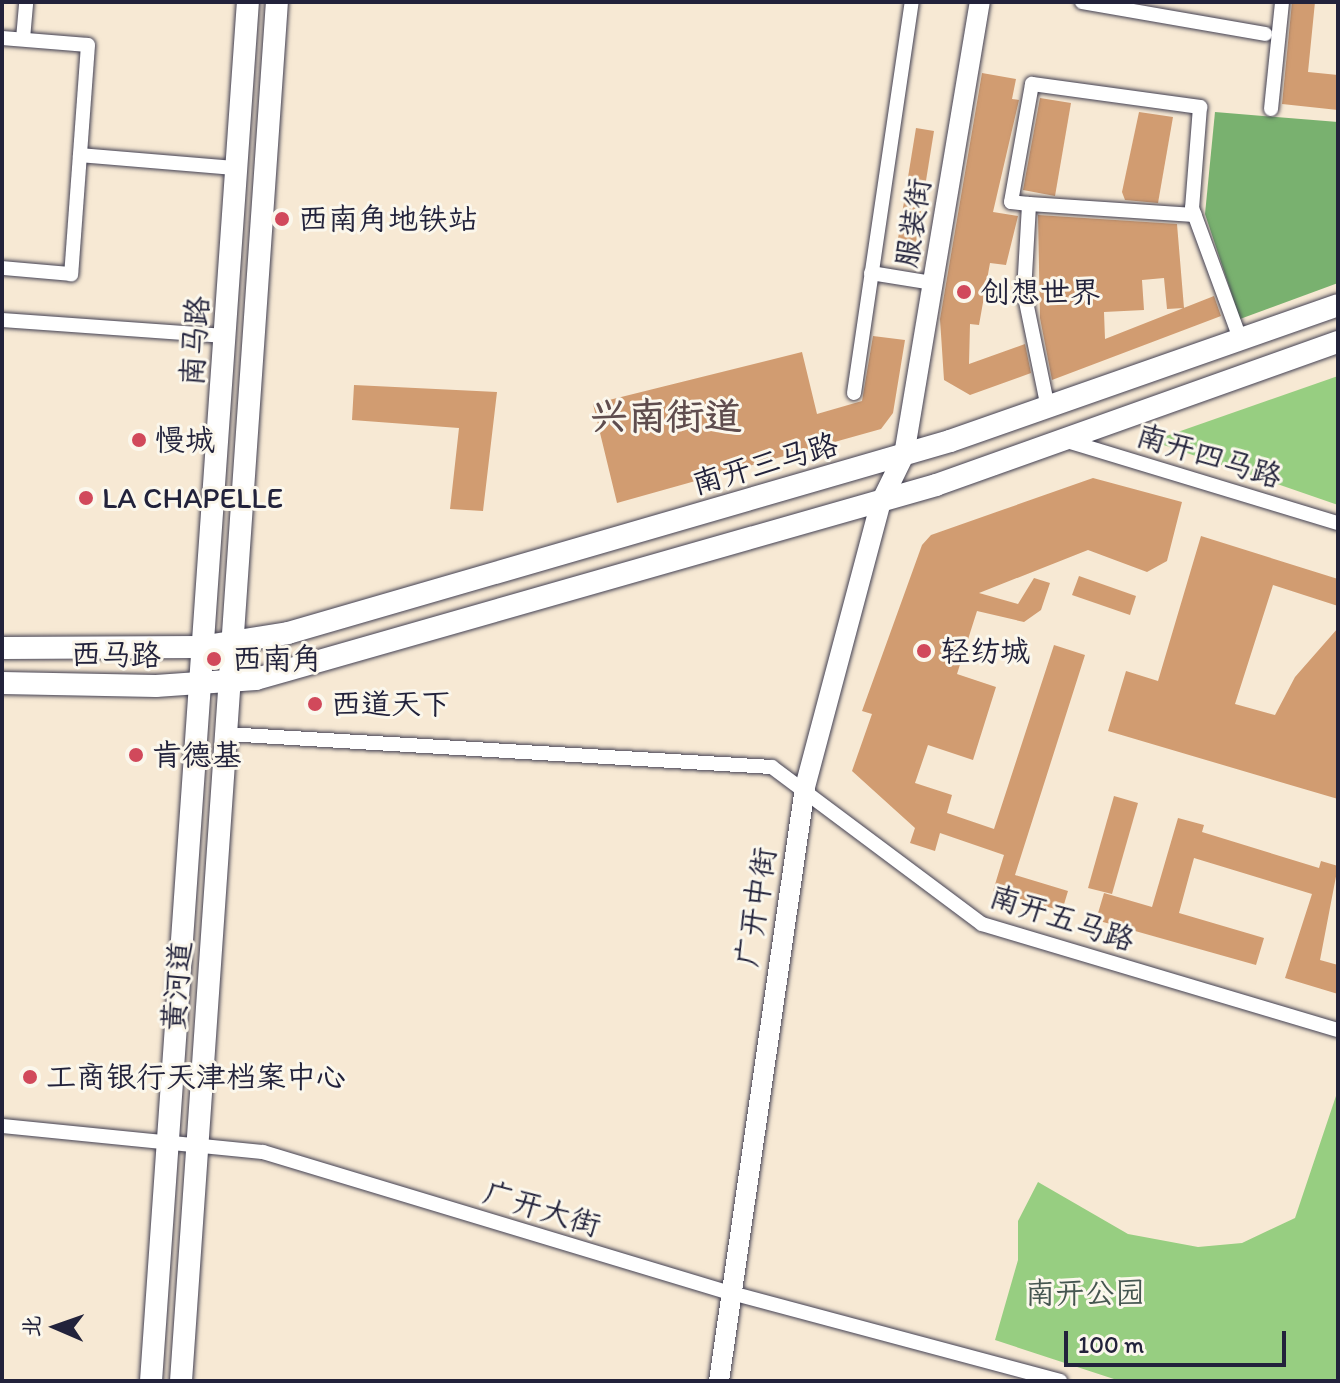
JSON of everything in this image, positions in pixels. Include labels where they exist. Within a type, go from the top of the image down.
[{"type":"main road","name":"南马路","points":[[198,684],[248,2]]},
{"type":"main road","name":"南马路","points":[[232,644],[277,2]]},
{"type":"main road","name":"南开三马路","points":[[200,647],[232,644],[904,455],[1048,408],[1338,305]]},
{"type":"main road","points":[[230,683],[881,502],[1338,342]]},
{"type":"main road","name":"黄河道","points":[[181,1381],[194,1145],[232,644]]},
{"type":"main road","name":"西马路","points":[[2,648],[200,647]]},
{"type":"main road","name":"西马路","points":[[2,683],[230,683]]},
{"type":"main road","name":"黄河道","points":[[151,1381],[198,684]]},
{"type":"street","points":[[23,39],[26,2]]},
{"type":"street","points":[[854,393],[912,2]]},
{"type":"street","name":"服装街","points":[[904,455],[980,2]]},
{"type":"street","points":[[1082,2],[1265,34]]},
{"type":"street","points":[[1271,109],[1282,2]]},
{"type":"street","points":[[2,38],[88,45],[71,274],[2,268]]},
{"type":"street","points":[[1195,215],[1011,202],[1032,84],[1200,107],[1195,215],[1241,341]]},
{"type":"street","points":[[80,155],[236,168]]},
{"type":"street","points":[[1029,204],[1024,292],[1048,408]]},
{"type":"street","points":[[871,273],[933,283]]},
{"type":"street","points":[[2,320],[225,336]]},
{"type":"street","name":"南开四马路","points":[[1064,439],[1338,523]]},
{"type":"street","name":"广开中街","points":[[719,1381],[728,1292],[805,787],[881,502],[904,455]]},
{"type":"street","name":"南开五马路","points":[[226,734],[772,767],[805,787],[982,924],[1338,1030]]},
{"type":"street","name":"广开大街","points":[[2,1126],[263,1152],[728,1292],[1060,1381]]},
{"type":"green space","points":[[1215,112],[1338,122],[1338,283],[1240,319],[1205,214]]},
{"type":"green space","points":[[1338,376],[1338,505],[1152,441]]},
{"type":"green space","name":"南开公园","points":[[1338,1090],[1338,1381],[1120,1381],[995,1340],[1018,1260],[1018,1221],[1038,1182],[1128,1234],[1198,1247],[1242,1243],[1295,1218]]},
{"type":"building","points":[[1292,2],[1315,2],[1308,72],[1338,75],[1338,110],[1282,104]]},
{"type":"building","points":[[982,73],[1016,79],[1012,99],[1019,100],[993,212],[1018,216],[1006,265],[990,263],[979,325],[970,324],[969,364],[1025,344],[1031,373],[970,395],[944,380],[940,319]]},
{"type":"building","points":[[1040,98],[1071,103],[1055,196],[1023,190]]},
{"type":"building","points":[[1139,112],[1173,117],[1158,203],[1125,200],[1122,192]]},
{"type":"building","points":[[916,128],[934,131],[914,255],[896,251]]},
{"type":"building","points":[[1038,215],[1177,224],[1184,308],[1214,296],[1221,316],[1052,380],[1040,318]],"holes":[[[1164,278],[1167,309],[1184,308],[1105,339],[1104,312],[1144,310],[1142,280]]]},
{"type":"building","points":[[873,336],[905,340],[893,413],[881,429],[617,503],[593,404],[802,352],[817,414],[862,401]]},
{"type":"building","points":[[354,385],[497,392],[483,511],[450,509],[459,428],[352,420]]},
{"type":"building","points":[[1093,478],[1182,502],[1167,561],[1147,572],[1088,550],[979,593],[1018,604],[1034,578],[1050,583],[1041,610],[1024,622],[977,611],[957,674],[996,687],[973,760],[928,745],[915,783],[952,795],[947,813],[994,829],[1054,645],[1085,655],[1015,875],[1068,891],[1062,911],[993,891],[1004,855],[940,833],[935,851],[910,843],[915,828],[852,771],[872,714],[862,711],[922,545],[931,535]]},
{"type":"building","points":[[1201,536],[1338,579],[1338,606],[1273,585],[1235,704],[1275,715],[1295,677],[1338,628],[1338,799],[1108,731],[1126,671],[1158,681]]},
{"type":"building","points":[[1079,576],[1136,596],[1130,615],[1072,595]]},
{"type":"building","points":[[1114,796],[1138,803],[1112,894],[1088,888]]},
{"type":"building","points":[[1178,818],[1204,825],[1202,832],[1319,868],[1321,861],[1338,866],[1320,960],[1338,965],[1338,994],[1285,978],[1312,894],[1194,858],[1179,913],[1264,938],[1256,965],[1096,920],[1104,893],[1152,907]]},
{"type":"place","name":"西南角地铁站","points":[[282,219]]},
{"type":"place","name":"创想世界","points":[[964,292]]},
{"type":"place","name":"慢城","points":[[139,440]]},
{"type":"place","name":"LA CHAPELLE","points":[[86,498]]},
{"type":"place","name":"轻纺城","points":[[924,651]]},
{"type":"place","name":"西南角","points":[[214,659]]},
{"type":"place","name":"西道天下","points":[[315,704]]},
{"type":"place","name":"肯德基","points":[[136,755]]},
{"type":"place","name":"工商银行天津档案中心","points":[[30,1077]]},
{"type":"district","name":"兴南街道","points":[[666,417]]}]
